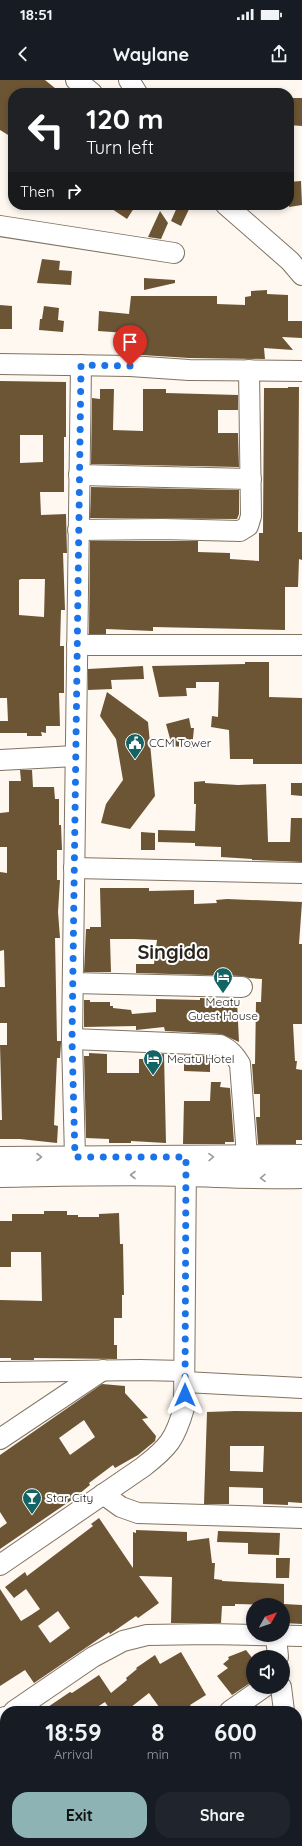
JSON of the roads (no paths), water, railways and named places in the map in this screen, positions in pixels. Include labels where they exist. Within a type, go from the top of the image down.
[{"type":"main road","points":[[0,1176],[186,1166],[247,1156],[302,1156]]},
{"type":"main road","points":[[0,1158],[75,1157],[186,1166],[246,1178],[302,1177]]},
{"type":"street","points":[[76,80],[86,88]]},
{"type":"street","points":[[232,210],[290,261],[302,275]]},
{"type":"street","points":[[0,226],[174,253]]},
{"type":"street","points":[[0,364],[81,365],[189,370],[302,371]]},
{"type":"street","points":[[75,1157],[72,1040],[81,365]]},
{"type":"street","points":[[78,530],[162,529],[240,531],[248,526],[251,516],[249,370]]},
{"type":"street","points":[[79,475],[251,479]]},
{"type":"street","points":[[77,645],[302,645]]},
{"type":"street","points":[[0,760],[75,756]]},
{"type":"street","points":[[74,868],[302,873]]},
{"type":"street","points":[[73,983],[242,987]]},
{"type":"street","points":[[72,1040],[220,1045],[234,1052],[240,1064],[247,1156]]},
{"type":"street","points":[[0,1565],[162,1452],[177,1433],[184,1408],[186,1166]]},
{"type":"street","points":[[0,1439],[103,1370]]},
{"type":"street","points":[[0,1372],[103,1370],[185,1376],[302,1388]]},
{"type":"street","points":[[103,1494],[121,1507],[138,1514],[302,1518]]},
{"type":"street","points":[[21,1706],[94,1657],[123,1641],[147,1635],[246,1635]]},
{"type":"street","points":[[290,1636],[302,1636]]},
{"type":"street","points":[[237,1706],[254,1694]]},
{"type":"street","points":[[282,1694],[283,1706]]},
{"type":"place","name":"CCM Tower","points":[[135,760]]},
{"type":"place","name":"Meatu Guest House","points":[[223,994]]},
{"type":"place","name":"Meatu Hotel","points":[[153,1076]]},
{"type":"place","name":"Star City","points":[[32,1515]]},
{"type":"district","name":"Singida","points":[[173,952]]}]
